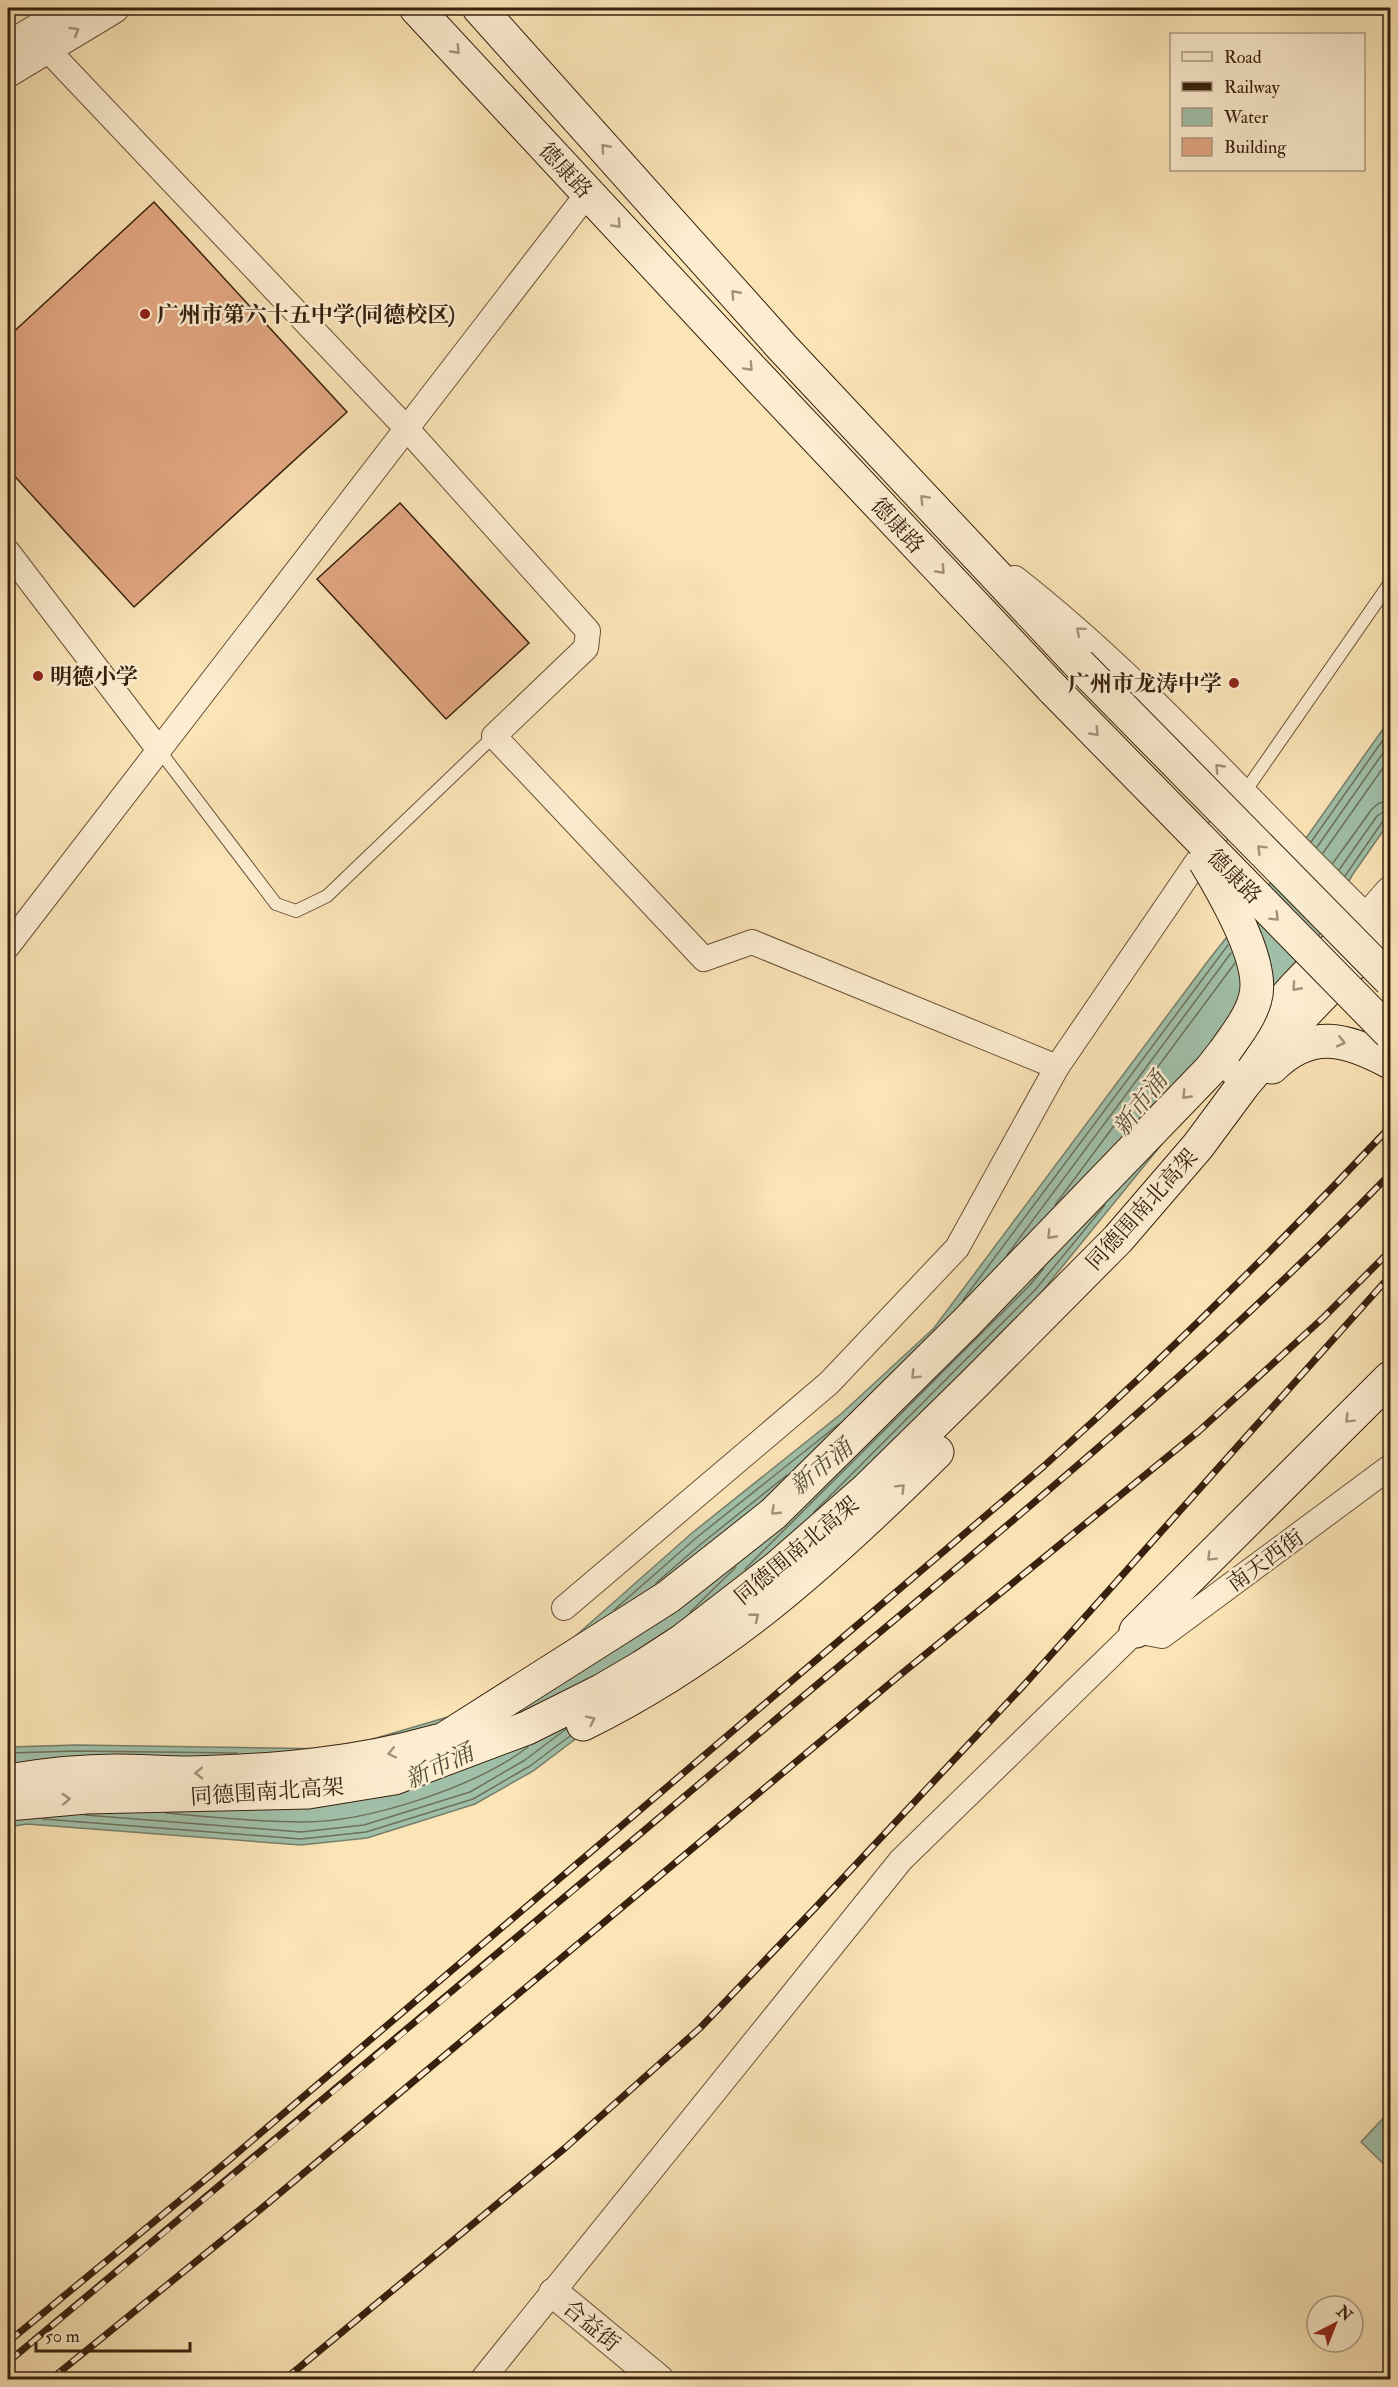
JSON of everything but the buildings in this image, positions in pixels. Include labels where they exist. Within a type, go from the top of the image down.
[{"type":"main road","name":"德康路","points":[[416,8],[1054,690],[1390,1033]]},
{"type":"main road","name":"德康路","points":[[479,8],[782,347],[956,533],[1079,664],[1390,980]]},
{"type":"main road","points":[[446,1738],[668,1597],[773,1514],[966,1323],[1210,1070],[1249,1014],[1256,996],[1256,975],[1244,938],[1218,883],[1183,823]]},
{"type":"main road","name":"同德围南北高架","points":[[8,1781],[38,1776],[114,1771],[186,1773],[271,1771],[395,1753],[446,1738],[502,1717],[557,1693],[604,1668],[732,1582],[854,1474],[1198,1146],[1244,1084],[1302,1016],[1368,918]]},
{"type":"main road","points":[[394,1778],[530,1745],[557,1736],[629,1702],[729,1637],[794,1586],[865,1524],[1032,1355],[1110,1268],[1150,1220],[1227,1117],[1278,1061],[1302,1046],[1330,1040],[1361,1047],[1390,1062]]},
{"type":"main road","name":"同德围南北高架","points":[[8,1804],[86,1797],[308,1792],[394,1778],[527,1728],[601,1691],[682,1641],[729,1606],[778,1567],[866,1490],[1110,1231]]},
{"type":"main road","points":[[1136,1631],[1390,1378]]},
{"type":"street","points":[[8,47],[72,8]]},
{"type":"street","points":[[8,72],[114,8]]},
{"type":"street","points":[[46,48],[407,429],[588,632],[586,648],[494,736],[704,959],[752,942],[1057,1067]]},
{"type":"street","points":[[8,946],[588,193]]},
{"type":"street","points":[[956,533],[1095,644],[1164,710],[1368,918],[1390,892]]},
{"type":"street","points":[[8,552],[159,750]]},
{"type":"street","points":[[564,1608],[829,1383],[957,1248],[1057,1067],[1244,793]]},
{"type":"street","name":"南天西街","points":[[1136,1631],[1162,1636],[1390,1467]]},
{"type":"street","points":[[482,2379],[554,2293],[901,1860],[1136,1631]]},
{"type":"street","name":"合益街","points":[[554,2293],[659,2379]]},
{"type":"lane","points":[[1244,793],[1390,583]]},
{"type":"lane","points":[[159,750],[276,904],[296,911],[327,896],[494,736]]},
{"type":"water","name":"新市涌","points":[[1390,719],[1390,821],[1353,874],[1292,984],[1040,1294],[656,1678],[533,1771],[475,1804],[367,1838],[301,1845],[27,1824],[8,1827],[8,1747],[77,1745],[339,1749],[458,1714],[554,1655],[692,1533],[841,1414],[934,1328],[1211,957],[1309,834]]},
{"type":"water","points":[[1390,2111],[1390,2170],[1361,2142]]},
{"type":"railway","points":[[8,2342],[229,2160],[1044,1466],[1220,1300],[1390,1127]]},
{"type":"railway","points":[[8,2362],[1097,1449],[1246,1315],[1390,1174]]},
{"type":"railway","points":[[50,2380],[262,2208],[900,1675],[1199,1431],[1323,1318],[1390,1251]]},
{"type":"railway","points":[[284,2380],[565,2148],[700,2028],[1024,1685],[1390,1276]]},
{"type":"place","name":"广州市第六十五中学(同德校区)","points":[[145,314]]},
{"type":"place","name":"明德小学","points":[[38,676]]},
{"type":"place","name":"广州市龙涛中学","points":[[1234,683]]}]
